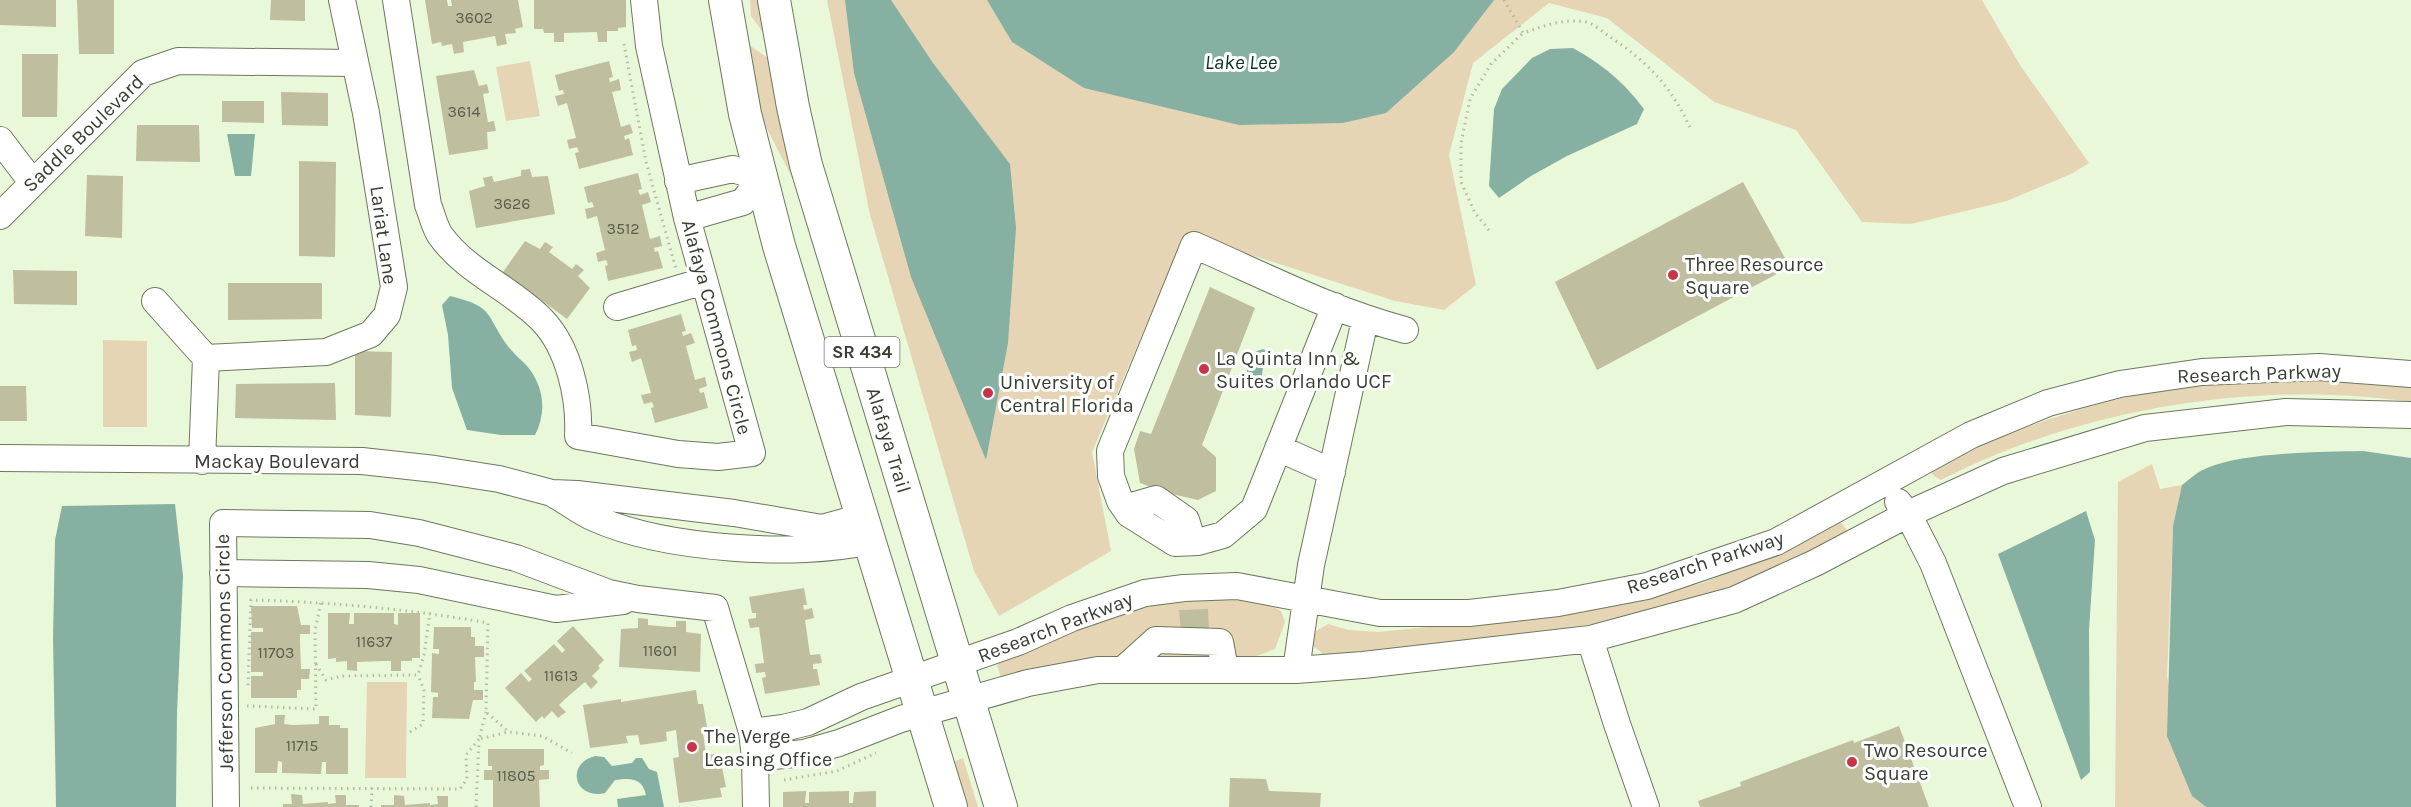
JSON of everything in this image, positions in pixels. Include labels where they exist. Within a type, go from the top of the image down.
[{"type":"main road","name":"SR 434","points":[[725,0],[745,114],[779,246],[951,807]]},
{"type":"main road","points":[[732,0],[752,33],[782,50]]},
{"type":"main road","name":"Alafaya Trail","points":[[774,0],[806,165],[824,229],[1001,807]]},
{"type":"street","name":"Lariat Lane","points":[[207,358],[326,352],[371,334],[387,315],[394,287],[366,113],[342,0]]},
{"type":"street","name":"Alafaya Commons Circle","points":[[396,0],[428,205],[439,233],[460,258],[543,321],[564,354],[575,388],[579,418],[578,436],[678,454],[718,457],[752,453],[678,181],[649,46],[644,0]]},
{"type":"street","name":"Saddle Boulevard","points":[[0,216],[142,73],[178,61],[354,63]]},
{"type":"street","points":[[0,140],[32,182]]},
{"type":"street","points":[[678,181],[733,169],[761,178],[744,202],[690,228]]},
{"type":"street","points":[[1335,306],[1254,509],[1223,535],[1193,542],[1186,520],[1156,499],[1125,508],[1111,476],[1110,451],[1194,245],[1335,306],[1365,320],[1405,330]]},
{"type":"street","points":[[617,307],[704,281]]},
{"type":"street","points":[[155,301],[207,358],[202,461]]},
{"type":"street","points":[[1296,669],[1306,599],[1365,320]]},
{"type":"street","name":"Research Parkway","points":[[752,732],[808,722],[861,697],[1018,642],[1072,618],[1146,593],[1184,588],[1237,586],[1380,613],[1469,614],[1558,603],[1647,586],[1776,542],[1971,435],[2048,403],[2120,384],[2202,372],[2319,367],[2411,374]]},
{"type":"street","name":"Research Parkway","points":[[755,758],[804,753],[922,713],[1060,675],[1098,669],[1296,669],[1363,665],[1590,639],[1734,600],[1815,563],[1908,514],[2003,471],[2145,428],[2286,412],[2411,415]]},
{"type":"street","points":[[1278,448],[1332,472]]},
{"type":"street","name":"Mackay Boulevard","points":[[0,458],[362,461],[488,477],[552,493],[723,512],[822,528],[866,529]]},
{"type":"street","points":[[1882,484],[1908,514],[1933,563],[2028,807]]},
{"type":"street","name":"Mackay Boulevard","points":[[552,493],[593,518],[635,533],[668,540],[724,546],[822,549],[866,529]]},
{"type":"street","name":"Jefferson Commons Circle","points":[[226,807],[223,523],[370,525],[419,533],[516,558],[609,593],[638,599],[715,608],[752,732],[756,807]]},
{"type":"street","points":[[223,573],[368,575],[419,580],[556,609],[638,599]]},
{"type":"street","points":[[1590,639],[1646,807]]},
{"type":"path","points":[[1504,0],[1523,33]]},
{"type":"path","points":[[1489,230],[1475,213],[1461,182],[1461,143],[1470,99],[1491,64],[1523,33],[1556,21],[1588,22],[1643,60],[1678,102],[1691,129]]},
{"type":"path","points":[[624,44],[646,162],[679,278]]},
{"type":"path","points":[[321,601],[315,631],[316,710],[247,707],[251,600],[321,601],[430,613],[488,623],[486,712],[479,739],[476,807]]},
{"type":"path","points":[[410,732],[423,724],[424,690],[418,675],[424,655],[430,613]]},
{"type":"path","points":[[315,663],[326,680],[342,676],[418,675]]},
{"type":"path","points":[[486,712],[509,732]]},
{"type":"path","points":[[251,788],[460,789],[467,779],[466,756],[479,739],[509,732],[542,736],[572,753]]},
{"type":"path","points":[[371,807],[372,788]]},
{"type":"shaded area","points":[[750,0],[762,0],[765,35],[751,16]]},
{"type":"shaded area","points":[[827,0],[1982,0],[2020,65],[2089,163],[2071,174],[2007,201],[1911,224],[1862,222],[1796,130],[1714,102],[1607,18],[1549,3],[1473,63],[1449,155],[1476,285],[1444,310],[1395,301],[1185,234],[1092,452],[1111,551],[999,616],[974,571],[870,215]]},
{"type":"shaded area","points":[[746,43],[771,60],[799,191],[760,115]]},
{"type":"shaded area","points":[[530,61],[540,116],[506,121],[496,67]]},
{"type":"shaded area","points":[[103,340],[147,341],[147,427],[103,427]]},
{"type":"shaded area","points":[[2253,377],[2331,378],[2411,384],[2411,402],[2353,396],[2293,394],[2232,398],[2170,406],[2110,418],[2051,435],[1994,455],[1941,480],[1932,475],[1933,464],[1989,441],[2074,411],[2161,390]]},
{"type":"shaded area","points":[[2152,464],[2160,489],[2182,485],[2173,526],[2167,677],[2192,796],[2206,807],[2115,807],[2118,482]]},
{"type":"shaded area","points":[[1839,520],[1847,530],[1827,548],[1720,596],[1601,623],[1381,653],[1327,657],[1312,645],[1316,631],[1328,624],[1349,630],[1378,632],[1507,619],[1584,608],[1703,583],[1796,543]]},
{"type":"shaded area","points":[[1224,596],[1266,602],[1281,611],[1285,622],[1275,649],[1254,657],[1099,658],[1001,678],[997,665],[1001,660],[1152,601]]},
{"type":"shaded area","points":[[367,682],[407,682],[406,778],[365,778]]},
{"type":"shaded area","points":[[963,758],[978,807],[967,807],[953,762]]},
{"type":"water","points":[[845,0],[891,0],[933,63],[1010,164],[1016,228],[1008,343],[986,460],[911,277],[854,73]]},
{"type":"water","name":"Lake Lee","points":[[987,0],[1494,0],[1454,52],[1386,113],[1343,123],[1239,125],[1084,88],[1012,42]]},
{"type":"water","points":[[1573,48],[1612,74],[1636,99],[1644,109],[1637,124],[1567,156],[1531,176],[1499,198],[1489,186],[1494,109],[1502,89],[1532,58],[1550,49]]},
{"type":"water","points":[[227,134],[255,134],[251,176],[235,176]]},
{"type":"water","points":[[450,296],[482,308],[491,318],[507,345],[533,374],[542,399],[541,417],[535,435],[501,435],[467,430],[452,388],[448,335],[442,305]]},
{"type":"water","points":[[1263,349],[1267,351],[1269,357],[1263,367],[1261,382],[1253,383],[1247,373],[1248,363],[1253,354]]},
{"type":"water","points":[[2363,451],[2411,458],[2411,807],[2206,807],[2192,796],[2167,736],[2173,526],[2182,485],[2205,469],[2240,459],[2282,454]]},
{"type":"water","points":[[175,504],[183,576],[177,713],[176,807],[56,807],[53,638],[55,540],[62,506]]},
{"type":"water","points":[[2086,511],[2095,540],[2089,630],[2090,772],[2081,780],[1998,554]]},
{"type":"water","points":[[595,756],[604,757],[612,766],[632,763],[636,758],[642,758],[649,769],[657,772],[664,807],[618,807],[617,799],[646,795],[642,785],[635,780],[615,780],[605,793],[594,794],[586,791],[577,780],[577,773],[586,760]]},
{"type":"building","points":[[0,0],[56,0],[56,27],[0,25]]},
{"type":"building","points":[[77,0],[114,0],[114,54],[79,54]]},
{"type":"building","points":[[271,0],[305,0],[305,21],[270,20]]},
{"type":"building","points":[[425,0],[447,0],[448,6],[452,6],[451,0],[518,0],[523,27],[515,29],[516,33],[505,34],[507,44],[497,46],[495,36],[463,42],[464,52],[454,54],[452,44],[442,46],[441,42],[432,44]]},
{"type":"building","points":[[534,0],[626,0],[626,27],[618,28],[618,31],[607,31],[607,42],[598,42],[597,32],[564,33],[564,42],[554,42],[554,33],[544,33],[543,29],[534,29]]},
{"type":"building","points":[[22,54],[58,54],[57,117],[22,117]]},
{"type":"building","points":[[609,61],[613,77],[609,78],[610,82],[619,79],[621,90],[612,92],[621,127],[630,124],[633,133],[624,136],[625,140],[629,138],[633,155],[579,169],[575,153],[579,152],[577,147],[569,149],[567,140],[576,138],[567,103],[558,106],[555,96],[564,94],[563,90],[559,91],[555,75]]},
{"type":"building","points":[[474,70],[479,86],[487,84],[489,93],[483,94],[488,122],[494,121],[496,131],[487,132],[488,149],[449,155],[436,76]]},
{"type":"building","points":[[281,92],[328,93],[328,126],[282,125]]},
{"type":"building","points":[[222,101],[264,101],[264,123],[222,122]]},
{"type":"building","points":[[137,125],[199,125],[200,162],[136,161]]},
{"type":"building","points":[[299,161],[336,162],[335,257],[299,256]]},
{"type":"building","points":[[530,169],[532,177],[548,176],[555,214],[476,228],[469,191],[485,186],[483,178],[492,176],[494,182],[521,176],[521,170]]},
{"type":"building","points":[[638,173],[642,189],[638,190],[640,195],[648,192],[651,202],[642,205],[650,239],[660,236],[662,246],[654,248],[655,252],[658,251],[663,268],[608,281],[606,260],[598,262],[596,253],[605,250],[597,216],[587,219],[585,209],[594,207],[592,202],[588,203],[584,187]]},
{"type":"building","points":[[87,175],[123,176],[122,238],[85,236]]},
{"type":"building","name":"Three Resource Square","points":[[1743,182],[1790,267],[1597,370],[1555,282]]},
{"type":"building","points":[[525,241],[540,249],[545,242],[553,247],[549,252],[572,269],[576,264],[584,270],[578,276],[590,288],[567,319],[503,272]]},
{"type":"building","points":[[13,270],[77,271],[77,305],[14,304]]},
{"type":"building","points":[[228,283],[322,283],[322,319],[228,320]]},
{"type":"building","name":"La Quinta Inn & Suites Orlando UCF","points":[[1210,287],[1255,308],[1202,445],[1216,457],[1216,491],[1198,500],[1140,483],[1134,449],[1140,431],[1151,434]]},
{"type":"building","points":[[681,314],[686,331],[682,332],[683,336],[691,333],[695,343],[686,346],[695,380],[705,377],[707,386],[699,389],[700,393],[704,392],[708,408],[655,423],[651,408],[654,407],[652,402],[644,404],[641,395],[651,393],[641,358],[632,362],[629,352],[637,350],[636,345],[632,346],[628,330]]},
{"type":"building","points":[[355,351],[392,352],[391,417],[355,415]]},
{"type":"building","points":[[335,383],[336,420],[235,418],[236,384]]},
{"type":"building","points":[[0,386],[26,386],[27,421],[0,421]]},
{"type":"building","points":[[804,588],[807,605],[803,605],[804,610],[812,608],[814,618],[805,620],[810,655],[820,654],[822,663],[813,664],[813,669],[817,669],[820,685],[765,694],[762,678],[766,677],[765,672],[756,673],[755,664],[764,663],[759,627],[750,628],[748,619],[756,618],[756,613],[752,613],[749,597]]},
{"type":"building","points":[[251,606],[297,606],[301,625],[310,625],[310,634],[300,634],[301,669],[310,669],[309,679],[301,679],[301,690],[297,690],[297,698],[251,698],[251,676],[263,676],[263,672],[251,672],[251,632],[263,632],[263,628],[252,628]]},
{"type":"building","points":[[1208,609],[1209,632],[1181,632],[1179,610]]},
{"type":"building","points":[[328,613],[350,613],[349,624],[354,624],[354,613],[394,613],[394,624],[398,625],[398,613],[420,613],[420,658],[401,661],[401,671],[391,671],[391,661],[357,662],[357,671],[347,670],[347,661],[336,662],[336,658],[328,659]]},
{"type":"building","points":[[638,618],[648,619],[648,625],[669,627],[676,627],[676,621],[686,621],[686,632],[701,634],[700,672],[619,667],[621,629],[638,628]]},
{"type":"building","points":[[573,626],[604,660],[592,676],[598,682],[591,689],[585,682],[565,699],[559,705],[566,712],[558,718],[552,711],[544,719],[542,716],[536,722],[505,688],[521,673],[529,682],[532,679],[524,671],[554,644],[562,653],[565,650],[557,641]]},
{"type":"building","points":[[434,627],[471,627],[471,637],[475,637],[475,646],[484,646],[484,657],[475,657],[476,682],[474,682],[474,690],[483,690],[483,700],[473,700],[469,719],[432,718],[433,697],[438,697],[438,693],[431,692],[432,653],[439,654],[439,649],[433,649]]},
{"type":"building","name":"The Verge Leasing Office","points":[[696,690],[698,704],[703,704],[708,732],[703,733],[706,755],[715,754],[717,763],[721,762],[726,787],[720,788],[722,797],[679,803],[673,758],[679,757],[676,730],[666,732],[667,741],[640,745],[638,735],[626,736],[628,743],[590,748],[583,705],[621,699],[621,702]]},
{"type":"building","points":[[275,715],[285,715],[284,724],[293,725],[319,724],[319,716],[329,716],[329,725],[348,728],[348,774],[326,774],[326,762],[322,762],[321,774],[282,773],[282,762],[278,761],[277,773],[255,773],[255,728],[275,724]]},
{"type":"building","name":"Two Resource Square","points":[[1899,726],[1929,807],[1700,807],[1698,801],[1741,786],[1740,782],[1853,740],[1854,743]]},
{"type":"building","points":[[488,749],[544,749],[544,765],[540,766],[540,770],[549,770],[549,779],[539,780],[540,807],[493,807],[493,780],[484,780],[484,770],[492,770],[492,766],[488,766]]},
{"type":"building","points":[[1230,778],[1266,779],[1269,791],[1321,793],[1320,807],[1229,807]]},
{"type":"building","points":[[806,791],[805,803],[809,803],[809,792],[849,791],[849,803],[853,803],[854,792],[876,791],[876,807],[783,807],[783,792]]},
{"type":"building","points":[[291,794],[302,795],[303,804],[336,803],[335,795],[346,795],[346,805],[359,805],[359,807],[283,807],[283,804],[292,804]]},
{"type":"building","points":[[394,795],[404,796],[405,805],[438,804],[437,796],[448,796],[448,807],[381,807],[381,805],[394,805]]},
{"type":"place","name":"Three Resource Square","points":[[1673,275]]},
{"type":"place","name":"La Quinta Inn & Suites Orlando UCF","points":[[1204,369]]},
{"type":"place","name":"University of Central Florida","points":[[988,393]]},
{"type":"place","name":"The Verge Leasing Office","points":[[692,747]]},
{"type":"place","name":"Two Resource Square","points":[[1852,762]]}]
